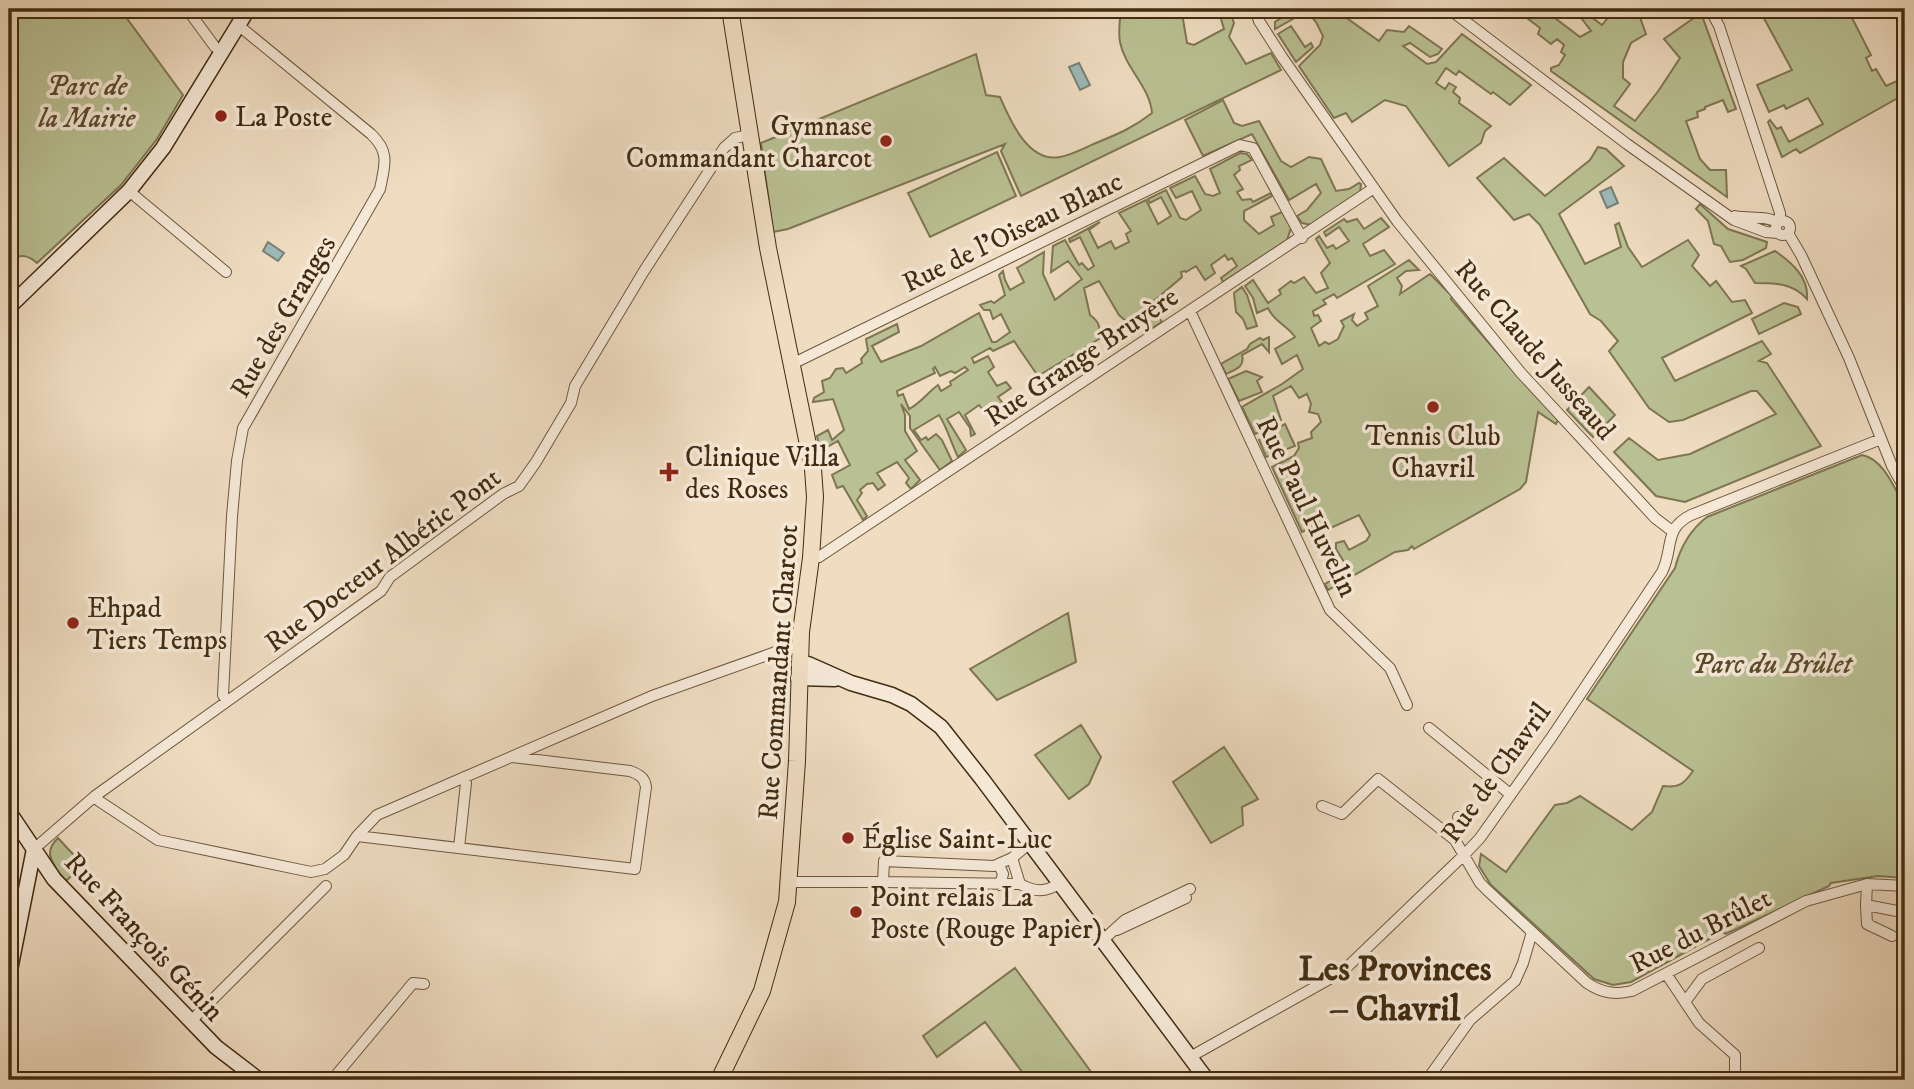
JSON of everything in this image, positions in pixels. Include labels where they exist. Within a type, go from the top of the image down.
[{"type":"main road","points":[[14,302],[129,191],[163,148],[248,9]]},
{"type":"main road","name":"Rue Commandant Charcot","points":[[719,1080],[762,991],[783,920],[789,882],[797,761],[799,664],[815,497],[813,468],[768,248],[730,9]]},
{"type":"main road","points":[[802,625],[809,650],[840,679]]},
{"type":"main road","points":[[799,664],[811,665],[840,679],[892,695],[927,715],[958,747],[1207,1080]]},
{"type":"main road","name":"Rue François Génin","points":[[9,812],[54,879],[216,1047],[253,1079]]},
{"type":"main road","points":[[9,975],[34,849]]},
{"type":"street","points":[[187,9],[214,46],[222,51]]},
{"type":"street","name":"Rue Claude Jusseaud","points":[[1255,9],[1259,21],[1332,132],[1345,146],[1397,221],[1521,373],[1655,517],[1672,531]]},
{"type":"street","points":[[1449,9],[1734,220],[1748,226],[1781,228]]},
{"type":"street","points":[[1710,9],[1719,26],[1756,135],[1780,213],[1781,228]]},
{"type":"street","name":"Rue des Granges","points":[[227,701],[223,695],[232,516],[243,428],[380,189],[385,154],[382,144],[371,134],[238,25]]},
{"type":"street","name":"Rue Docteur Albéric Pont","points":[[34,849],[95,796],[381,591],[390,577],[503,494],[519,486],[571,403],[575,386],[663,241],[724,148],[735,138],[749,135]]},
{"type":"street","name":"Rue de l'Oiseau Blanc","points":[[792,363],[1240,145],[1253,148],[1302,238]]},
{"type":"street","name":"Rue Grange Bruyère","points":[[811,558],[819,557],[1374,188]]},
{"type":"street","points":[[129,191],[226,272]]},
{"type":"street","points":[[1724,212],[1749,219],[1772,218],[1801,255],[1849,358],[1892,466],[1905,489]]},
{"type":"street","points":[[9,283],[14,302]]},
{"type":"street","name":"Rue Paul Huvelin","points":[[1190,311],[1330,610],[1390,668],[1407,705]]},
{"type":"street","points":[[1672,531],[1678,523],[1691,515],[1881,439]]},
{"type":"street","name":"Rue de Chavril","points":[[1190,1057],[1342,972],[1465,855],[1561,724],[1662,572],[1672,531]]},
{"type":"street","points":[[95,796],[158,840],[311,872],[325,869],[344,855],[356,836],[377,815],[652,696],[780,650],[799,664]]},
{"type":"street","points":[[1429,727],[1510,794]]},
{"type":"street","points":[[356,836],[635,869],[646,787],[645,781],[639,775],[630,771],[509,757]]},
{"type":"street","points":[[459,848],[466,783],[464,777]]},
{"type":"street","name":"Rue du Brûlet","points":[[1322,806],[1342,814],[1378,779],[1455,840],[1480,883],[1587,983],[1605,992],[1632,991],[1806,901],[1867,884],[1905,886]]},
{"type":"street","points":[[883,882],[884,861],[999,865],[1030,843]]},
{"type":"street","points":[[1012,858],[1020,884]]},
{"type":"street","points":[[999,865],[1003,874],[1000,885]]},
{"type":"street","points":[[789,882],[1020,884],[1042,892],[1060,883]]},
{"type":"street","points":[[1867,884],[1867,924],[1892,936]]},
{"type":"street","points":[[191,1021],[326,886]]},
{"type":"street","points":[[1103,940],[1125,920],[1190,889],[1193,895],[1116,930]]},
{"type":"street","points":[[1866,905],[1902,912]]},
{"type":"street","points":[[1427,1080],[1471,1020],[1515,981],[1532,932]]},
{"type":"street","points":[[1685,1002],[1702,979],[1759,948]]},
{"type":"street","points":[[1667,975],[1699,1024],[1735,1055],[1737,1078]]},
{"type":"street","points":[[332,1080],[413,983],[424,984]]},
{"type":"green space","name":"Parc de la Mairie","points":[[9,9],[120,9],[183,95],[157,139],[121,185],[37,263],[26,256],[13,258],[9,249]]},
{"type":"green space","points":[[1121,9],[1191,9],[1182,13],[1187,43],[1194,45],[1224,29],[1218,9],[1229,9],[1234,23],[1229,37],[1246,64],[1271,53],[1281,70],[1021,196],[1001,151],[1005,144],[788,229],[773,232],[761,143],[976,54],[986,95],[1000,97],[1015,128],[1030,147],[1039,153],[1049,157],[1069,155],[1138,123],[1152,113],[1147,95],[1120,42]]},
{"type":"green space","points":[[1295,9],[1334,9],[1379,41],[1387,30],[1404,32],[1409,26],[1442,49],[1430,57],[1410,43],[1403,46],[1427,64],[1436,62],[1462,34],[1531,85],[1510,105],[1459,71],[1456,75],[1446,68],[1436,83],[1445,89],[1449,83],[1456,87],[1453,92],[1460,98],[1459,103],[1491,126],[1485,131],[1481,143],[1449,166],[1406,106],[1385,100],[1352,122],[1346,113],[1334,118],[1299,66],[1320,45],[1323,36],[1316,22],[1307,11],[1275,29],[1275,22]]},
{"type":"green space","points":[[1515,9],[1543,9],[1580,37],[1591,31],[1582,19],[1586,13],[1602,25],[1610,15],[1603,9],[1637,9],[1646,34],[1631,43],[1623,62],[1623,78],[1630,84],[1614,106],[1635,121],[1680,58],[1664,39],[1701,13],[1736,109],[1728,112],[1723,100],[1705,107],[1697,112],[1698,117],[1686,121],[1700,159],[1710,170],[1726,170],[1727,197],[1551,71],[1565,55],[1561,52],[1564,45],[1557,39],[1551,44],[1538,34],[1540,28]]},
{"type":"green space","points":[[1842,9],[1845,16],[1850,14],[1871,55],[1866,58],[1872,71],[1876,69],[1886,86],[1897,81],[1901,88],[1905,86],[1905,94],[1800,153],[1796,149],[1782,157],[1768,122],[1770,120],[1777,129],[1781,127],[1789,142],[1823,124],[1808,98],[1786,109],[1784,105],[1769,112],[1757,85],[1792,70],[1760,11]]},
{"type":"green space","points":[[1291,26],[1305,47],[1311,43],[1313,47],[1296,62],[1278,34]]},
{"type":"green space","points":[[1223,100],[1234,123],[1242,126],[1259,121],[1281,161],[1291,167],[1309,157],[1321,159],[1336,191],[1349,189],[1359,183],[1360,193],[1312,225],[1302,223],[1297,216],[1307,210],[1321,193],[1316,184],[1289,200],[1252,134],[1203,156],[1185,120]]},
{"type":"green space","points":[[1598,147],[1606,149],[1624,166],[1559,214],[1585,264],[1621,247],[1615,225],[1619,223],[1628,247],[1642,267],[1688,240],[1699,255],[1692,266],[1710,286],[1716,281],[1732,302],[1745,300],[1752,313],[1662,358],[1675,381],[1762,341],[1771,354],[1759,361],[1767,363],[1821,446],[1685,502],[1656,496],[1614,452],[1629,438],[1658,460],[1690,454],[1776,414],[1757,391],[1751,391],[1683,420],[1669,422],[1649,408],[1609,351],[1618,341],[1601,321],[1590,314],[1540,225],[1529,214],[1514,220],[1477,178],[1504,158],[1545,196],[1590,160]]},
{"type":"green space","points":[[997,152],[1016,196],[930,237],[908,193]]},
{"type":"green space","points":[[1240,153],[1247,154],[1252,160],[1239,166],[1240,170],[1234,175],[1243,189],[1237,192],[1242,200],[1251,199],[1253,202],[1271,193],[1272,196],[1244,211],[1244,220],[1259,234],[1274,225],[1271,217],[1282,212],[1291,228],[1287,240],[1223,282],[1221,278],[1237,266],[1232,258],[1228,260],[1225,255],[1211,265],[1215,273],[1205,280],[1196,266],[1181,272],[1182,277],[1162,294],[1167,309],[1159,297],[1145,307],[1152,319],[1158,316],[1162,322],[1149,330],[1138,314],[1127,322],[1119,315],[1099,281],[1084,288],[1090,315],[1099,325],[1099,339],[1038,376],[1014,341],[993,351],[990,348],[972,358],[974,363],[988,356],[994,367],[988,372],[997,386],[1006,382],[1011,388],[998,397],[1005,406],[999,406],[987,415],[979,405],[965,415],[975,434],[971,436],[970,428],[959,412],[947,419],[966,450],[958,457],[939,415],[914,430],[921,440],[926,437],[928,440],[936,434],[942,440],[952,461],[940,470],[910,428],[910,416],[901,404],[905,415],[905,431],[917,451],[905,460],[920,480],[911,489],[906,483],[909,478],[897,462],[877,473],[885,485],[878,490],[873,483],[867,484],[860,490],[862,493],[857,500],[867,516],[863,520],[843,486],[837,488],[832,475],[850,465],[838,441],[820,451],[817,436],[828,430],[832,440],[844,430],[833,399],[813,402],[814,398],[824,392],[822,381],[830,378],[836,369],[843,368],[846,373],[862,363],[861,359],[868,351],[866,339],[897,324],[899,332],[872,346],[881,362],[921,346],[979,313],[992,342],[996,342],[1010,332],[1001,314],[993,319],[990,310],[984,310],[980,305],[991,301],[994,303],[1005,295],[999,275],[1003,271],[1010,290],[1024,282],[1017,268],[1044,252],[1043,274],[1055,300],[1082,279],[1068,261],[1051,272],[1053,246],[1065,240],[1079,265],[1082,263],[1088,270],[1094,266],[1080,237],[1070,242],[1069,239],[1100,222],[1089,230],[1098,248],[1111,241],[1115,249],[1129,242],[1126,234],[1131,231],[1119,213],[1146,200],[1158,224],[1171,216],[1161,197],[1150,203],[1148,199],[1166,190],[1180,218],[1186,220],[1201,210],[1192,191],[1176,198],[1170,188],[1195,176],[1205,194],[1213,196],[1220,193],[1210,169]],"holes":[[[935,367],[940,376],[951,371],[955,373],[965,367],[968,370],[941,391],[938,385],[909,409],[903,394],[898,396],[897,391],[935,373]]]},
{"type":"green space","points":[[1700,204],[1728,229],[1767,242],[1766,248],[1743,260],[1730,262],[1721,246],[1714,244],[1708,221],[1696,209]]},
{"type":"green space","name":"Tennis Club Chavril","points":[[1381,218],[1389,227],[1363,244],[1370,256],[1384,250],[1395,264],[1337,298],[1334,294],[1323,300],[1326,304],[1313,311],[1314,316],[1318,315],[1321,321],[1311,328],[1319,346],[1338,339],[1344,326],[1341,321],[1354,314],[1352,320],[1357,326],[1368,319],[1365,313],[1378,306],[1368,286],[1409,260],[1419,270],[1406,271],[1397,278],[1402,286],[1400,294],[1430,274],[1452,296],[1451,299],[1514,372],[1559,418],[1556,424],[1538,412],[1526,482],[1520,489],[1414,549],[1412,546],[1408,550],[1395,552],[1328,590],[1325,584],[1349,570],[1336,549],[1336,543],[1344,541],[1349,550],[1366,541],[1370,535],[1359,515],[1324,531],[1319,523],[1302,532],[1272,467],[1294,456],[1299,448],[1298,443],[1312,438],[1311,432],[1321,422],[1318,414],[1309,412],[1311,404],[1307,394],[1299,398],[1291,386],[1273,396],[1281,420],[1255,434],[1242,407],[1303,369],[1297,355],[1282,364],[1275,349],[1295,337],[1268,308],[1257,313],[1253,298],[1245,286],[1253,280],[1268,303],[1281,294],[1279,290],[1291,281],[1294,283],[1304,277],[1316,293],[1328,288],[1321,273],[1330,263],[1316,239],[1319,236],[1327,248],[1333,245],[1336,249],[1349,241],[1339,227],[1326,236],[1324,232],[1344,219],[1347,222],[1357,219],[1364,229]]},
{"type":"green space","points":[[1775,251],[1793,265],[1802,277],[1807,299],[1790,287],[1755,283],[1741,266]]},
{"type":"green space","points":[[1242,287],[1257,326],[1247,329],[1236,312],[1234,293]]},
{"type":"green space","points":[[1784,303],[1798,307],[1801,314],[1759,334],[1752,319]]},
{"type":"green space","points":[[1269,337],[1269,352],[1262,344],[1242,355],[1241,365],[1226,374],[1221,364],[1260,338],[1263,340]]},
{"type":"green space","points":[[1246,371],[1262,377],[1257,381],[1262,392],[1239,401],[1228,379]]},
{"type":"green space","points":[[1589,387],[1615,415],[1593,437],[1567,410]]},
{"type":"green space","points":[[1285,424],[1295,446],[1266,457],[1259,440]]},
{"type":"green space","name":"Parc du Brûlet","points":[[1862,455],[1877,462],[1883,469],[1905,507],[1905,878],[1878,876],[1831,883],[1726,934],[1722,932],[1631,982],[1613,985],[1594,979],[1491,885],[1479,866],[1481,854],[1506,872],[1555,805],[1567,803],[1580,796],[1632,830],[1652,812],[1663,786],[1677,786],[1687,779],[1693,771],[1587,699],[1675,568],[1686,540],[1701,522],[1707,517]]},
{"type":"green space","points":[[1068,613],[1076,662],[997,700],[970,669]]},
{"type":"green space","points":[[1081,725],[1101,757],[1089,784],[1069,799],[1035,755]]},
{"type":"green space","points":[[1224,747],[1258,799],[1242,807],[1243,825],[1211,843],[1173,782]]},
{"type":"green space","points":[[58,838],[83,865],[65,882],[50,854]]},
{"type":"green space","points":[[1015,968],[1097,1080],[1028,1080],[985,1022],[937,1057],[923,1036]]},
{"type":"water","points":[[1079,63],[1090,85],[1080,90],[1069,67]]},
{"type":"water","points":[[1611,187],[1618,203],[1607,208],[1600,192]]},
{"type":"water","points":[[268,242],[284,253],[278,261],[263,251]]},
{"type":"place","name":"La Poste","points":[[221,116]]},
{"type":"place","name":"Gymnase Commandant Charcot","points":[[886,141]]},
{"type":"place","name":"Tennis Club Chavril","points":[[1433,407]]},
{"type":"place","name":"Clinique Villa des Roses","points":[[669,472]]},
{"type":"place","name":"Ehpad Tiers Temps","points":[[73,623]]},
{"type":"place","name":"Église Saint-Luc","points":[[848,838]]},
{"type":"place","name":"Point relais La Poste (Rouge Papier)","points":[[856,912]]},
{"type":"district","name":"Les Provinces – Chavril","points":[[1395,988]]}]
